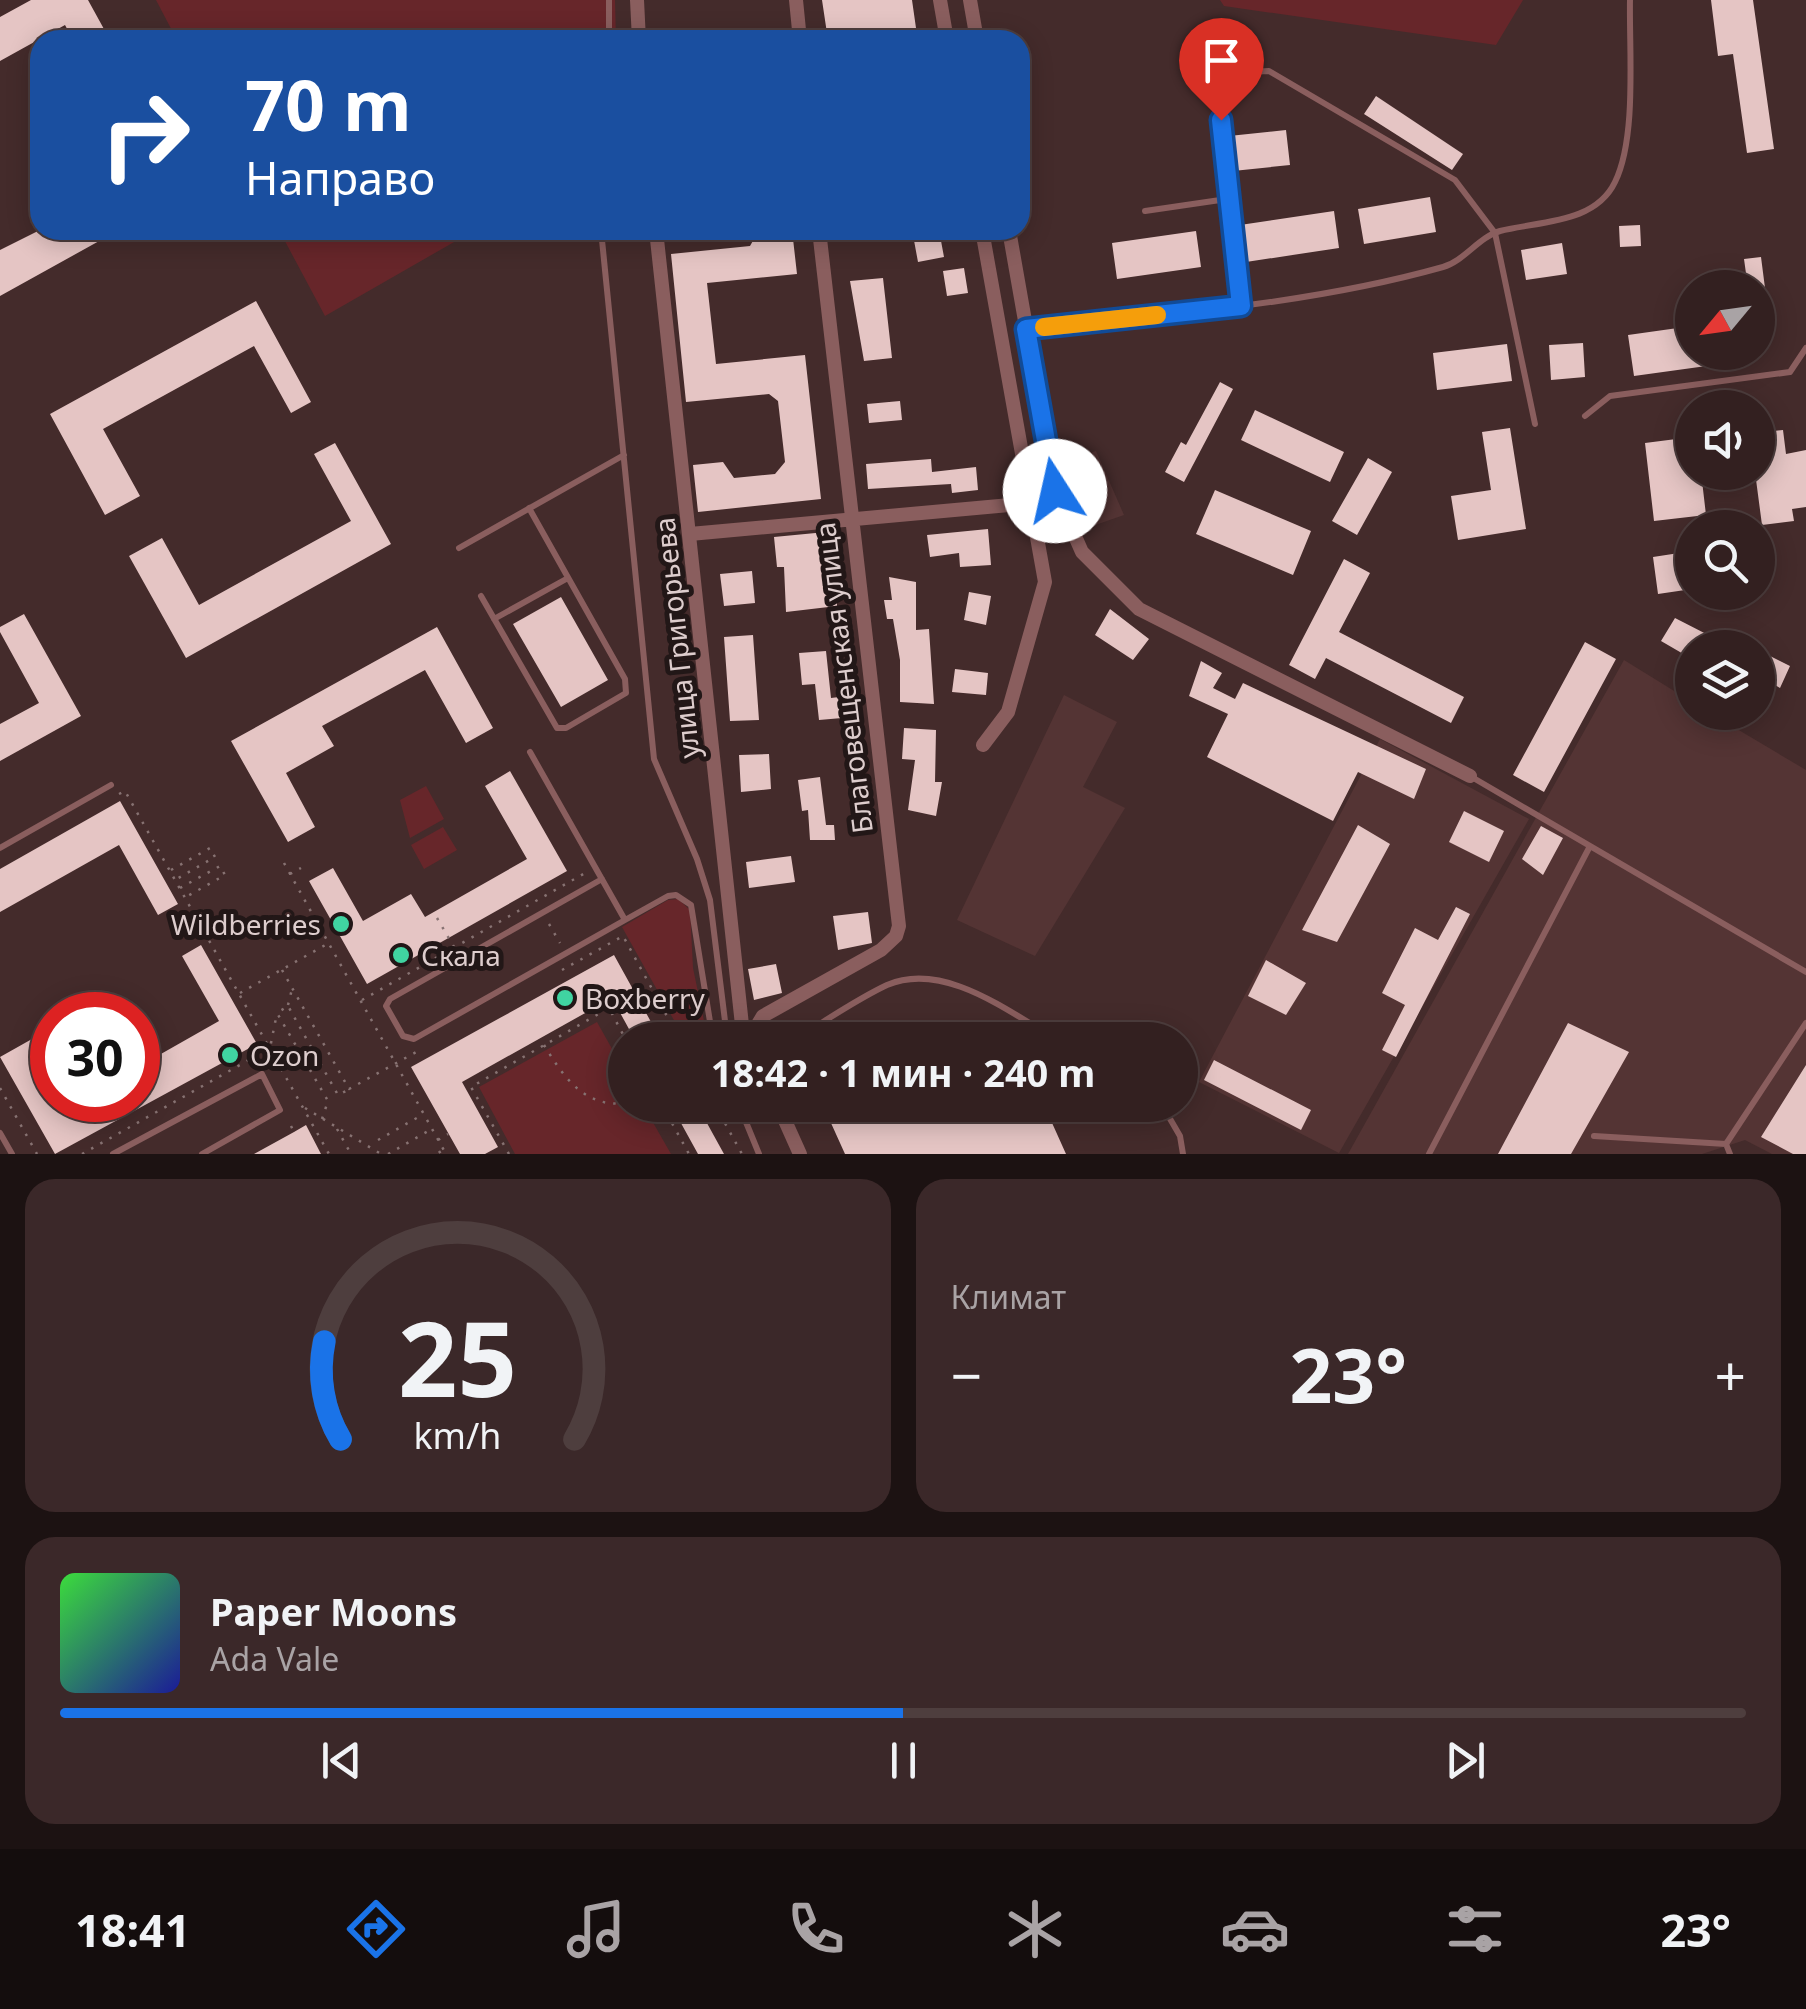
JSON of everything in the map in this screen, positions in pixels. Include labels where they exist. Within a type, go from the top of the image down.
[{"type":"street","points":[[637,0],[638,30]]},
{"type":"street","points":[[796,0],[799,30]]},
{"type":"street","points":[[940,0],[945,30]]},
{"type":"street","points":[[970,0],[975,30]]},
{"type":"street","name":"улица Григорьева","points":[[657,240],[742,1022]]},
{"type":"street","name":"Благовещенская улица","points":[[760,1022],[764,1016],[881,950],[896,936],[899,926],[849,516],[821,240]]},
{"type":"street","points":[[983,744],[1008,712],[1042,601],[1044,560],[984,240]]},
{"type":"street","points":[[1012,240],[1055,491],[1082,552],[1139,608],[1470,776]]},
{"type":"street","points":[[690,534],[849,516],[1032,502]]},
{"type":"street","points":[[790,1122],[800,1154]]},
{"type":"lane","points":[[608,30],[609,0]]},
{"type":"lane","points":[[1026,329],[1241,306],[1372,286],[1450,266],[1495,233],[1580,214],[1602,200],[1616,181],[1626,138],[1630,0]]},
{"type":"lane","points":[[1241,306],[1221,120],[1227,73],[1269,71],[1454,180],[1495,233],[1535,424]]},
{"type":"lane","points":[[1145,211],[1227,199]]},
{"type":"lane","points":[[602,240],[654,759],[697,858],[710,900],[725,1022]]},
{"type":"lane","points":[[1586,416],[1610,396],[1790,372],[1806,348]]},
{"type":"lane","points":[[459,548],[624,454]]},
{"type":"lane","points":[[480,596],[557,728],[566,728],[622,697],[628,686],[625,679],[529,508]]},
{"type":"lane","points":[[494,620],[568,578]]},
{"type":"lane","points":[[530,752],[625,920]]},
{"type":"lane","points":[[1470,776],[1806,972]]},
{"type":"lane","points":[[0,848],[110,786]]},
{"type":"lane","points":[[1428,1154],[1589,848]]},
{"type":"lane","points":[[602,880],[390,1000],[386,1006],[403,1036],[414,1040],[676,895],[691,906],[709,1022]]},
{"type":"lane","points":[[825,1022],[889,985],[918,980],[942,981],[968,990],[1026,1022]]},
{"type":"lane","points":[[1726,1144],[1806,1023]]},
{"type":"lane","points":[[113,1154],[262,1074],[280,1110],[202,1154]]},
{"type":"lane","points":[[746,1122],[759,1154]]},
{"type":"lane","points":[[1172,1122],[1180,1136],[1182,1154]]},
{"type":"lane","points":[[0,1132],[12,1154]]},
{"type":"lane","points":[[1594,1136],[1726,1144]]},
{"type":"lane","points":[[1726,1144],[1730,1154]]},
{"type":"path","points":[[109,800],[125,791],[329,1154]]},
{"type":"path","points":[[170,870],[210,848],[215,857],[175,880]]},
{"type":"path","points":[[284,862],[438,1140],[440,1152]]},
{"type":"path","points":[[180,888],[220,866],[225,875],[185,898]]},
{"type":"path","points":[[290,874],[302,868]]},
{"type":"path","points":[[360,1000],[586,872]]},
{"type":"path","points":[[536,901],[578,974]]},
{"type":"path","points":[[437,918],[454,948]]},
{"type":"path","points":[[239,994],[329,943]]},
{"type":"path","points":[[636,960],[670,1022]]},
{"type":"path","points":[[292,988],[288,1006],[338,1095],[349,1089]]},
{"type":"path","points":[[277,1012],[288,1006]]},
{"type":"path","points":[[595,1008],[598,1014]]},
{"type":"path","points":[[509,1154],[471,1086],[609,1008],[616,1022]]},
{"type":"path","points":[[82,1154],[270,1048],[277,1012]]},
{"type":"path","points":[[277,1012],[328,1101],[322,1119]]},
{"type":"path","points":[[544,1045],[568,1081],[586,1096],[608,1100]]},
{"type":"path","points":[[478,1073],[482,1080]]},
{"type":"path","points":[[0,1088],[37,1154]]},
{"type":"path","points":[[303,1107],[380,1154]]},
{"type":"path","points":[[480,1114],[486,1112]]},
{"type":"path","points":[[378,1140],[423,1114]]},
{"type":"path","points":[[671,1122],[689,1154]]},
{"type":"path","points":[[724,1122],[742,1154]]},
{"type":"path","points":[[291,1126],[294,1132]]},
{"type":"path","points":[[336,1126],[351,1154]]},
{"type":"path","points":[[388,1154],[432,1130]]},
{"type":"path","points":[[438,1140],[448,1134]]},
{"type":"shaded area","points":[[156,0],[615,0],[616,30],[172,30]]},
{"type":"shaded area","points":[[1220,0],[1523,0],[1496,45],[1224,6]]},
{"type":"shaded area","points":[[284,240],[458,240],[325,316]]},
{"type":"shaded area","points":[[1096,451],[1124,515],[1081,530],[1057,463]]},
{"type":"shaded area","points":[[1624,660],[1675,692],[1675,730],[1739,730],[1806,770],[1806,1154],[1772,1154],[1745,1140],[1702,1154],[1348,1154]]},
{"type":"shaded area","points":[[1064,695],[1117,722],[1083,787],[1125,808],[1035,956],[957,920]]},
{"type":"shaded area","points":[[1380,739],[1529,819],[1339,1153],[1199,1082]]},
{"type":"shaded area","points":[[426,786],[444,819],[410,838],[400,800]]},
{"type":"shaded area","points":[[443,827],[457,850],[424,869],[411,845]]},
{"type":"shaded area","points":[[678,899],[690,910],[693,968],[704,1022],[675,1022],[622,927],[668,900]]},
{"type":"shaded area","points":[[597,1022],[608,1042],[608,1122],[653,1122],[671,1154],[515,1154],[479,1087]]},
{"type":"building","points":[[31,0],[88,0],[104,30],[68,30],[65,25],[56,30],[30,30],[30,44],[0,61],[0,17]]},
{"type":"building","points":[[822,0],[912,0],[916,28],[826,30]]},
{"type":"building","points":[[1711,0],[1753,0],[1774,149],[1747,153],[1733,54],[1718,56]]},
{"type":"building","points":[[1376,96],[1463,154],[1452,170],[1364,114]]},
{"type":"building","points":[[1286,130],[1290,165],[1233,171],[1229,136]]},
{"type":"building","points":[[1430,197],[1436,232],[1364,244],[1358,209]]},
{"type":"building","points":[[1334,211],[1339,248],[1246,262],[1240,225]]},
{"type":"building","points":[[1640,225],[1641,246],[1620,247],[1619,226]]},
{"type":"building","points":[[1196,231],[1201,267],[1117,279],[1112,243]]},
{"type":"building","points":[[30,235],[30,240],[101,240],[0,296],[0,250]]},
{"type":"building","points":[[753,240],[793,240],[797,274],[707,283],[716,364],[805,355],[821,499],[698,512],[693,465],[723,462],[734,478],[775,474],[785,462],[778,401],[769,394],[686,402],[671,254],[750,246]]},
{"type":"building","points":[[914,240],[941,240],[944,257],[918,262]]},
{"type":"building","points":[[1562,243],[1567,274],[1526,280],[1521,250]]},
{"type":"building","points":[[1761,257],[1763,270],[1746,270],[1744,259]]},
{"type":"building","points":[[964,268],[968,293],[947,296],[943,271]]},
{"type":"building","points":[[883,278],[892,358],[864,361],[850,281]]},
{"type":"building","points":[[256,301],[311,402],[291,413],[254,346],[103,429],[140,496],[105,515],[50,414]]},
{"type":"building","points":[[1675,328],[1678,370],[1634,376],[1628,335]]},
{"type":"building","points":[[1583,343],[1585,377],[1551,380],[1549,345]]},
{"type":"building","points":[[1507,344],[1512,381],[1437,390],[1433,353]]},
{"type":"building","points":[[1220,382],[1233,389],[1184,482],[1165,472],[1181,442],[1186,445]]},
{"type":"building","points":[[900,401],[902,420],[869,423],[867,404]]},
{"type":"building","points":[[1255,410],[1344,452],[1330,482],[1241,440]]},
{"type":"building","points":[[1510,428],[1526,529],[1458,540],[1451,496],[1491,490],[1482,432]]},
{"type":"building","points":[[1783,430],[1786,454],[1806,450],[1806,507],[1792,509],[1794,521],[1775,523],[1775,510],[1760,510],[1757,490],[1775,490],[1775,431]]},
{"type":"building","points":[[1675,439],[1675,490],[1703,490],[1705,510],[1675,510],[1675,519],[1654,521],[1645,443]]},
{"type":"building","points":[[335,443],[391,544],[186,658],[129,556],[162,538],[199,605],[351,521],[314,454]]},
{"type":"building","points":[[1368,458],[1392,472],[1357,535],[1332,521]]},
{"type":"building","points":[[931,459],[932,472],[976,467],[978,490],[952,493],[951,484],[868,489],[866,464]]},
{"type":"building","points":[[1215,490],[1311,531],[1293,575],[1196,534]]},
{"type":"building","points":[[988,529],[991,565],[960,567],[959,553],[930,557],[927,535]]},
{"type":"building","points":[[826,532],[831,578],[837,577],[837,606],[786,612],[784,567],[777,567],[774,537]]},
{"type":"building","points":[[1675,554],[1675,592],[1658,594],[1653,557]]},
{"type":"building","points":[[1344,559],[1370,573],[1339,632],[1464,697],[1451,723],[1326,658],[1315,679],[1289,665]]},
{"type":"building","points":[[752,571],[755,603],[724,606],[720,574]]},
{"type":"building","points":[[889,577],[916,582],[916,630],[929,629],[934,704],[900,702],[900,660],[893,619],[887,619],[884,600],[892,600]]},
{"type":"building","points":[[969,592],[991,596],[986,625],[964,620]]},
{"type":"building","points":[[561,597],[608,680],[561,707],[513,624]]},
{"type":"building","points":[[1110,609],[1149,639],[1133,660],[1095,635]]},
{"type":"building","points":[[24,614],[81,716],[0,761],[0,724],[39,703],[0,632],[0,627]]},
{"type":"building","points":[[1675,618],[1698,630],[1675,630],[1675,649],[1661,641]]},
{"type":"building","points":[[437,627],[493,728],[466,743],[425,670],[322,726],[334,746],[286,773],[315,827],[288,842],[231,741]]},
{"type":"building","points":[[753,635],[759,720],[730,721],[724,637]]},
{"type":"building","points":[[1585,642],[1616,659],[1544,792],[1513,775]]},
{"type":"building","points":[[826,651],[831,698],[839,697],[842,718],[819,720],[815,684],[802,685],[799,653]]},
{"type":"building","points":[[1775,658],[1790,666],[1780,688],[1775,685]]},
{"type":"building","points":[[1201,661],[1222,673],[1213,688],[1235,699],[1243,683],[1426,769],[1414,799],[1358,772],[1333,821],[1207,757],[1228,714],[1189,696]]},
{"type":"building","points":[[955,669],[988,673],[986,695],[952,692]]},
{"type":"building","points":[[904,728],[936,730],[935,782],[942,782],[936,816],[908,810],[915,760],[902,759]]},
{"type":"building","points":[[769,754],[771,789],[741,792],[739,755]]},
{"type":"building","points":[[510,771],[567,871],[367,984],[309,881],[333,868],[363,921],[411,894],[425,917],[527,859],[485,786]]},
{"type":"building","points":[[820,777],[826,825],[834,825],[835,840],[810,840],[808,810],[802,811],[798,780]]},
{"type":"building","points":[[120,801],[178,904],[158,915],[119,845],[0,912],[0,869]]},
{"type":"building","points":[[1464,811],[1504,831],[1489,862],[1449,842]]},
{"type":"building","points":[[1358,825],[1390,844],[1337,942],[1302,930]]},
{"type":"building","points":[[1541,826],[1563,838],[1543,875],[1522,859]]},
{"type":"building","points":[[791,856],[795,882],[749,888],[746,862]]},
{"type":"building","points":[[1456,907],[1470,914],[1396,1057],[1382,1050],[1405,1005],[1382,993],[1415,928],[1438,940]]},
{"type":"building","points":[[868,912],[872,943],[838,950],[833,916]]},
{"type":"building","points":[[201,945],[257,1044],[160,1097],[160,1055],[219,1021],[182,956]]},
{"type":"building","points":[[614,955],[651,1022],[625,1022],[612,998],[462,1082],[498,1147],[485,1154],[460,1154],[411,1067]]},
{"type":"building","points":[[1266,960],[1306,983],[1286,1015],[1248,996]]},
{"type":"building","points":[[776,964],[782,993],[754,1000],[748,969]]},
{"type":"building","points":[[1568,1023],[1629,1052],[1571,1154],[1498,1154]]},
{"type":"building","points":[[30,1040],[30,1110],[0,1057]]},
{"type":"building","points":[[1214,1060],[1311,1110],[1301,1130],[1204,1080]]},
{"type":"building","points":[[1806,1065],[1806,1154],[1793,1154],[1761,1137]]},
{"type":"building","points":[[37,1122],[114,1122],[55,1154]]},
{"type":"building","points":[[680,1122],[706,1122],[724,1154],[698,1154]]},
{"type":"building","points":[[831,1122],[1052,1122],[1066,1154],[845,1154]]},
{"type":"building","points":[[306,1125],[321,1154],[254,1154],[294,1132]]},
{"type":"slow traffic","points":[[1044,327],[1157,315]]},
{"type":"place","name":"Wildberries","points":[[341,924]]},
{"type":"place","name":"Скала","points":[[401,955]]},
{"type":"place","name":"Boxberry","points":[[565,998]]},
{"type":"place","name":"Ozon","points":[[230,1055]]},
{"type":"route","points":[[1055,491],[1026,329],[1241,306],[1221,120]]}]
